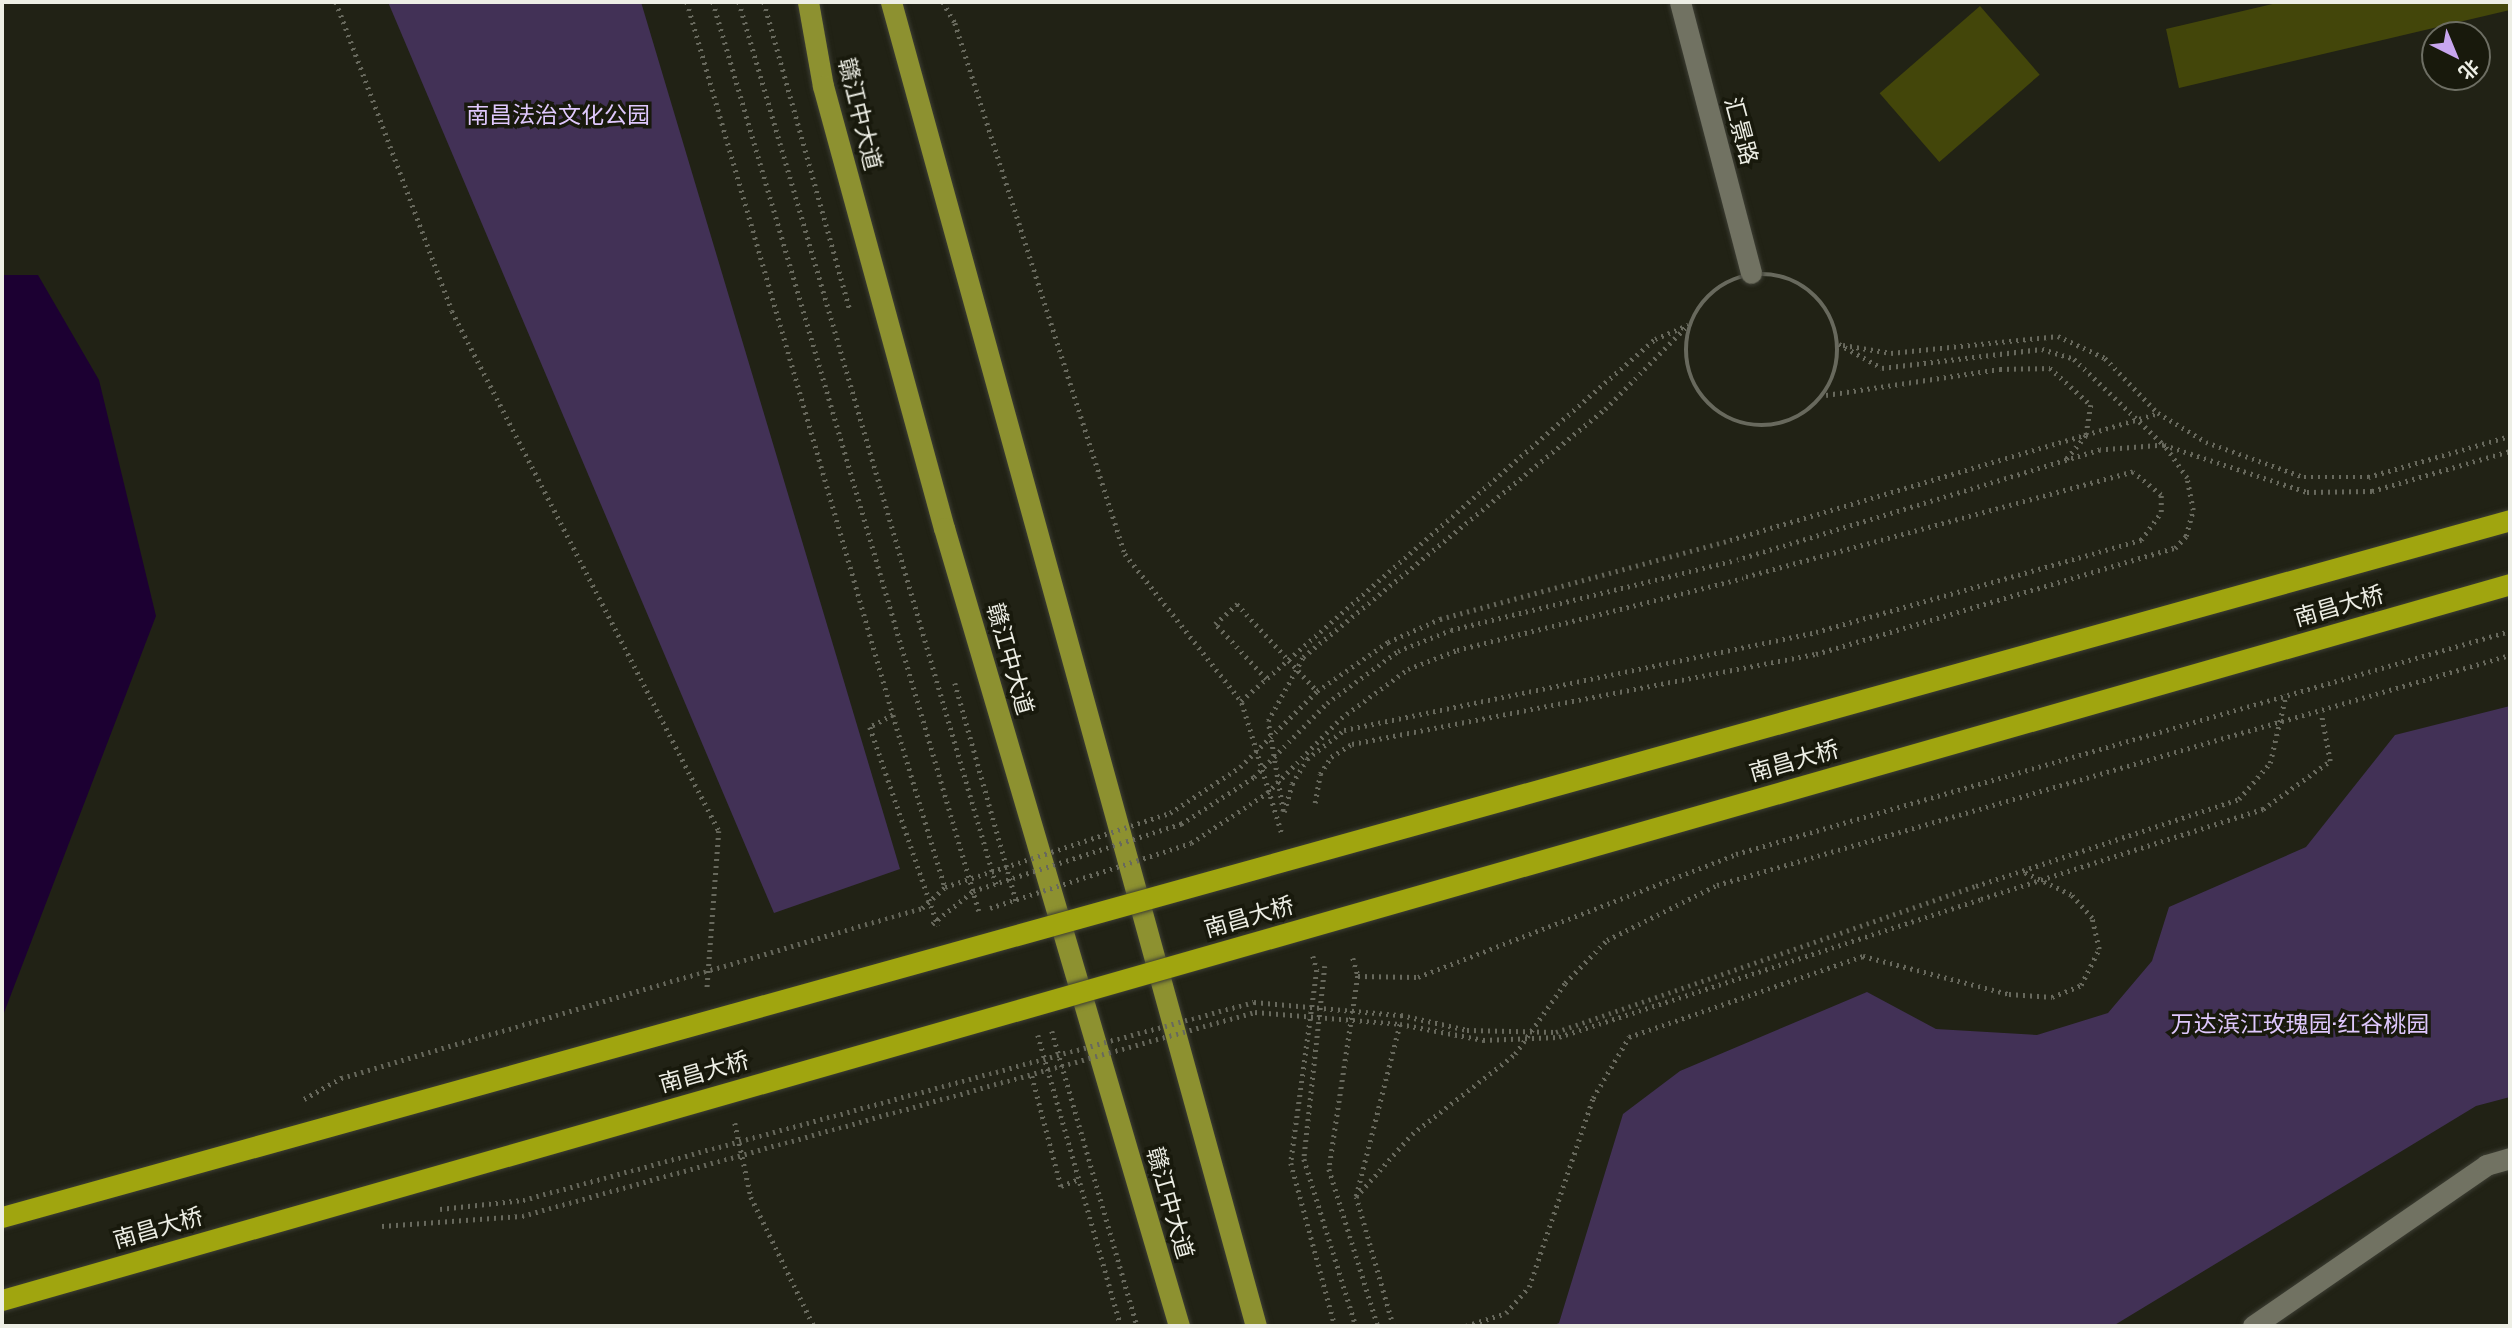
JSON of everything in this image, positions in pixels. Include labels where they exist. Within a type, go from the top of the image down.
[{"type":"highway","name":"南昌大桥","points":[[2,1217],[2510,520]]},
{"type":"highway","name":"南昌大桥","points":[[2,1300],[2510,584]]},
{"type":"main road","name":"赣江中大道","points":[[808,2],[823,86],[944,528],[1180,1326]]},
{"type":"main road","points":[[891,2],[1256,1326]]},
{"type":"street","name":"汇景路","points":[[1680,2],[1751,273]]},
{"type":"street","points":[[2253,1326],[2486,1165],[2510,1158]]},
{"type":"path","points":[[336,2],[452,311],[719,831],[705,983],[708,997]]},
{"type":"path","points":[[687,2],[945,887]]},
{"type":"path","points":[[713,2],[979,911],[1191,842],[1267,793],[1340,718],[1408,669],[1457,650],[1743,578],[2133,472],[2161,495],[2161,512],[2153,528],[2141,540],[1816,632],[1344,730],[1307,759],[1292,784],[1284,812],[1268,721],[1303,657],[1605,409],[1688,325],[1713,290],[1751,273],[1792,279],[1825,305],[1839,344],[1837,371],[1825,395],[1790,422],[1747,426],[1708,406],[1686,369],[1688,325]]},
{"type":"path","points":[[739,2],[996,884]]},
{"type":"path","points":[[943,2],[955,23],[1125,554],[1241,701],[1282,835]]},
{"type":"path","points":[[1241,701],[1655,339],[1688,325]]},
{"type":"path","points":[[1839,344],[1891,353],[2058,336],[2105,358],[2158,413],[2206,442],[2304,477],[2368,477],[2510,436]]},
{"type":"path","points":[[1315,803],[1320,774],[1331,757],[1352,744],[1816,654],[2175,548],[2186,536],[2193,510],[2187,478],[2164,445],[2074,359],[2042,349],[1882,368],[1839,344]]},
{"type":"path","points":[[1825,395],[2000,369],[2050,368],[2091,405],[2086,436],[2065,461]]},
{"type":"path","points":[[294,1105],[341,1079],[922,908],[945,887],[1170,813],[1240,767],[1317,691],[1388,642],[1440,619],[1730,540],[2158,413]]},
{"type":"path","points":[[920,928],[934,924],[973,891],[1181,824],[1254,777],[1327,703],[1398,651],[1451,631],[1737,560],[2100,450],[2164,445],[2307,492],[2372,491],[2510,451]]},
{"type":"path","points":[[1265,679],[1215,624],[1237,604],[1317,691]]},
{"type":"path","points":[[1358,976],[1418,977],[1737,855],[2510,631]]},
{"type":"path","points":[[1356,1197],[1412,1134],[1515,1054],[1565,983],[1607,940],[1717,885],[2321,713],[2510,655]]},
{"type":"path","points":[[426,1211],[523,1200],[1254,1002],[1401,1015],[1467,1030],[1556,1032],[1976,886],[2239,799],[2270,763],[2286,695]]},
{"type":"path","points":[[371,1227],[522,1216],[1255,1012],[1400,1024],[1483,1040],[1559,1037],[2263,809],[2330,761],[2321,713]]},
{"type":"path","points":[[893,715],[870,727],[942,938]]},
{"type":"path","points":[[1466,1326],[1506,1313],[1529,1287],[1593,1098],[1629,1037],[1863,956],[2009,994],[2052,997],[2081,985],[2099,949],[2092,918],[2071,895],[2023,872]]},
{"type":"path","points":[[1310,943],[1317,970],[1291,1163],[1335,1326]]},
{"type":"path","points":[[1353,958],[1358,976],[1329,1169],[1378,1326]]},
{"type":"path","points":[[1325,966],[1304,1158],[1356,1326]]},
{"type":"path","points":[[694,990],[721,983]]},
{"type":"path","points":[[1035,1024],[1121,1326]]},
{"type":"path","points":[[1393,1326],[1356,1197],[1400,1024]]},
{"type":"path","points":[[1032,1076],[1061,1186],[1079,1179]]},
{"type":"path","points":[[734,1117],[751,1197],[814,1326]]},
{"type":"green space","name":"南昌法治文化公园","points":[[388,2],[641,2],[900,869],[774,913]]},
{"type":"green space","name":"万达滨江玫瑰园·红谷桃园","points":[[2510,706],[2510,1097],[2476,1106],[2113,1326],[1552,1326],[1559,1323],[1623,1114],[1680,1071],[1867,992],[1936,1029],[2037,1035],[2108,1013],[2152,961],[2169,907],[2306,847],[2395,735]]},
{"type":"shaded area","points":[[2,275],[38,275],[99,380],[156,616],[2,1018]]},
{"type":"building","points":[[2281,2],[2510,2],[2510,10],[2463,21],[2421,21],[2421,31],[2179,88],[2166,29]]},
{"type":"building","points":[[1980,6],[2040,75],[1939,162],[1880,93]]}]
